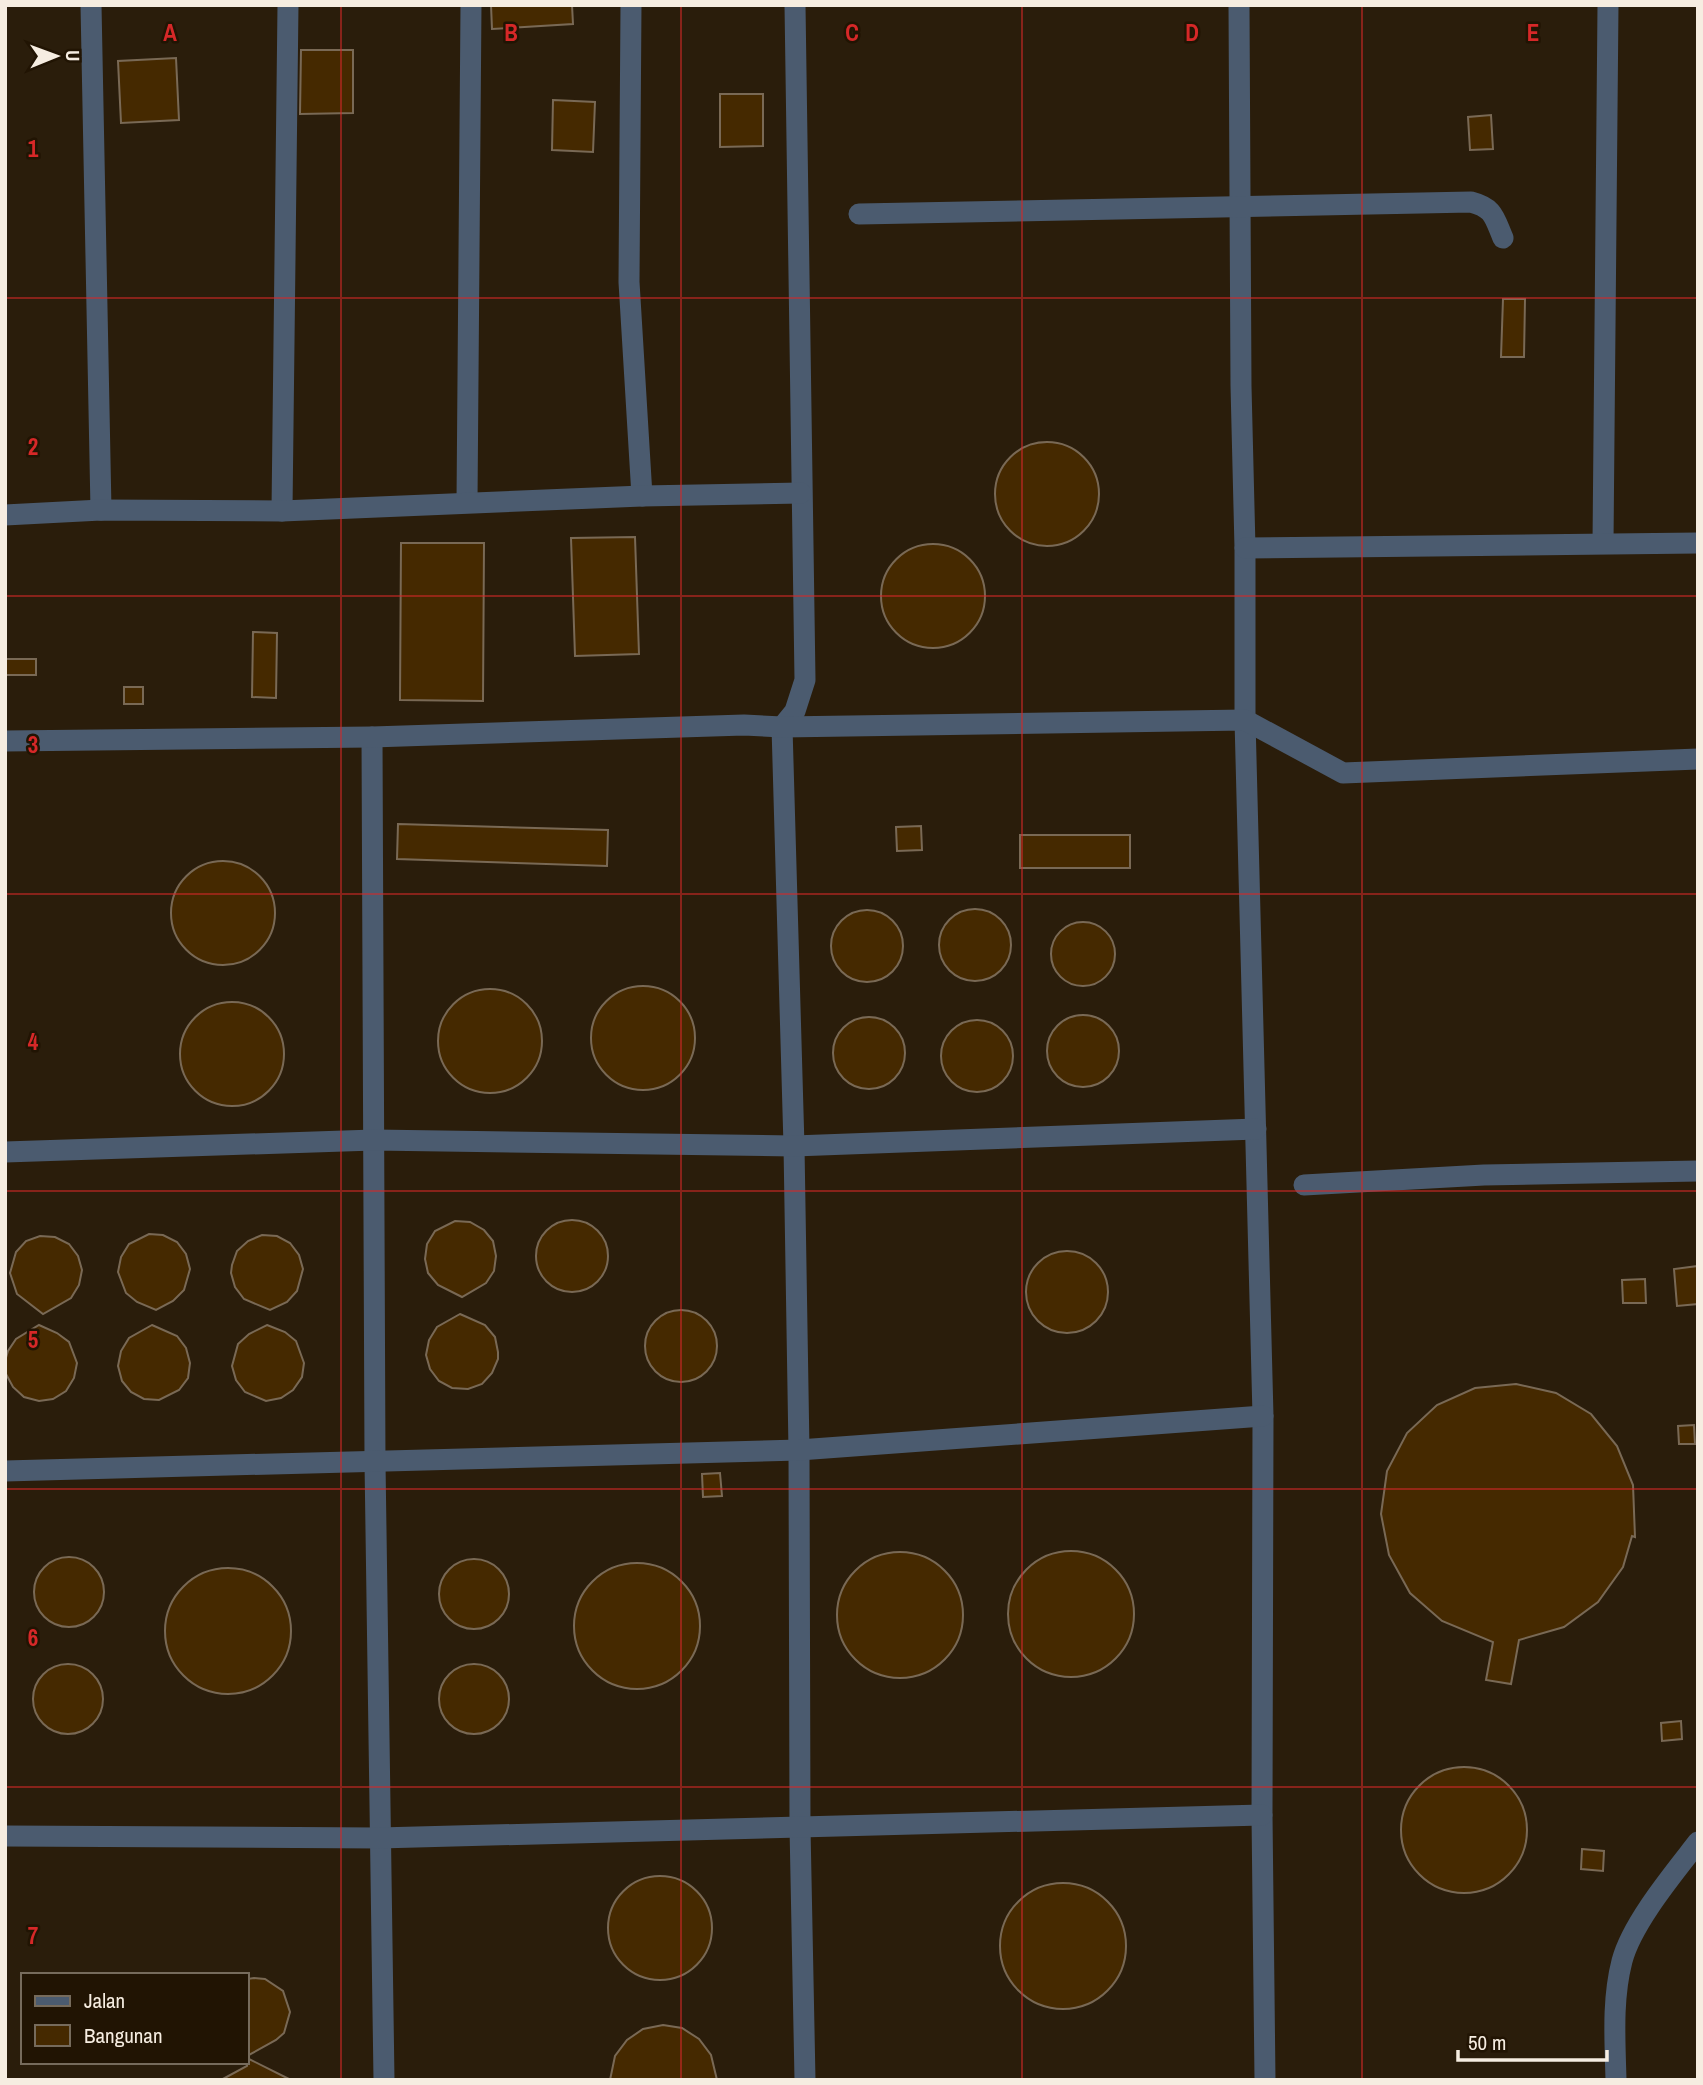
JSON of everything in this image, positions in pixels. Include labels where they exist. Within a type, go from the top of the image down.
[{"type":"lane","points":[[91,5],[101,510]]},
{"type":"lane","points":[[282,511],[288,5]]},
{"type":"lane","points":[[467,502],[471,5]]},
{"type":"lane","points":[[631,5],[629,282],[642,496]]},
{"type":"lane","points":[[795,5],[805,680],[795,711],[782,727],[794,1146],[805,2080]]},
{"type":"lane","points":[[1239,5],[1245,720],[1263,1416],[1262,1815],[1265,2080]]},
{"type":"lane","points":[[1603,543],[1608,5]]},
{"type":"lane","points":[[859,214],[1471,202],[1483,205],[1493,213],[1503,238]]},
{"type":"lane","points":[[5,514],[101,510],[282,511],[467,502],[801,493]]},
{"type":"lane","points":[[1245,548],[1698,543]]},
{"type":"lane","points":[[5,741],[372,737],[744,725],[782,727],[1245,720],[1343,773],[1698,759]]},
{"type":"lane","points":[[372,737],[375,1462],[383,2080]]},
{"type":"lane","points":[[5,1152],[374,1140],[794,1146],[1256,1129]]},
{"type":"lane","points":[[1304,1185],[1484,1175],[1698,1171]]},
{"type":"lane","points":[[5,1471],[799,1450],[1263,1416]]},
{"type":"lane","points":[[5,1836],[379,1838],[1262,1815]]},
{"type":"lane","points":[[1616,2080],[1614,2018],[1616,1989],[1623,1958],[1636,1930],[1698,1842]]},
{"type":"building","points":[[491,5],[572,5],[573,24],[492,29]]},
{"type":"building","points":[[301,50],[353,50],[353,113],[300,114]]},
{"type":"building","points":[[176,58],[179,120],[121,123],[118,61]]},
{"type":"building","points":[[720,94],[763,94],[763,146],[720,147]]},
{"type":"building","points":[[553,100],[595,102],[593,152],[552,150]]},
{"type":"building","points":[[1491,115],[1493,149],[1470,150],[1468,117]]},
{"type":"building","points":[[1503,299],[1525,299],[1524,357],[1501,357]]},
{"type":"building","points":[[1047,442],[1067,446],[1084,457],[1095,474],[1099,494],[1095,514],[1084,531],[1067,542],[1047,546],[1027,542],[1010,531],[999,514],[995,494],[999,474],[1010,457],[1027,446]]},
{"type":"building","points":[[635,537],[639,654],[575,656],[571,538]]},
{"type":"building","points":[[401,543],[484,543],[483,701],[400,700]]},
{"type":"building","points":[[933,544],[953,548],[970,559],[981,576],[985,596],[981,616],[970,633],[953,644],[933,648],[913,644],[896,633],[885,616],[881,596],[885,576],[896,559],[913,548]]},
{"type":"building","points":[[253,632],[277,633],[276,698],[252,697]]},
{"type":"building","points":[[5,659],[36,659],[36,675],[5,675]]},
{"type":"building","points":[[124,687],[143,687],[143,704],[124,704]]},
{"type":"building","points":[[398,824],[608,830],[607,866],[397,859]]},
{"type":"building","points":[[921,826],[922,850],[897,851],[896,827]]},
{"type":"building","points":[[1020,835],[1130,835],[1130,868],[1020,868]]},
{"type":"building","points":[[223,861],[243,865],[260,876],[271,893],[275,913],[271,933],[260,950],[243,961],[223,965],[203,961],[186,950],[175,933],[171,913],[175,893],[186,876],[203,865]]},
{"type":"building","points":[[975,909],[995,915],[1005,925],[1011,945],[1005,965],[995,975],[975,981],[955,975],[945,965],[939,945],[945,925],[955,915]]},
{"type":"building","points":[[867,910],[887,916],[897,926],[903,946],[897,966],[887,976],[867,982],[847,976],[837,966],[831,946],[837,926],[847,916]]},
{"type":"building","points":[[1083,922],[1095,924],[1106,931],[1113,942],[1113,966],[1106,977],[1095,984],[1083,986],[1071,984],[1060,977],[1053,966],[1051,954],[1053,942],[1060,931],[1071,924]]},
{"type":"building","points":[[643,986],[663,990],[680,1001],[691,1018],[695,1038],[691,1058],[680,1075],[663,1086],[643,1090],[623,1086],[606,1075],[595,1058],[591,1038],[595,1018],[606,1001],[623,990]]},
{"type":"building","points":[[490,989],[510,993],[527,1004],[538,1021],[542,1041],[538,1061],[527,1078],[510,1089],[490,1093],[470,1089],[453,1078],[442,1061],[438,1041],[442,1021],[453,1004],[470,993]]},
{"type":"building","points":[[232,1002],[252,1006],[269,1017],[280,1034],[284,1054],[280,1074],[269,1091],[252,1102],[232,1106],[212,1102],[195,1091],[184,1074],[180,1054],[184,1034],[195,1017],[212,1006]]},
{"type":"building","points":[[1083,1015],[1103,1021],[1113,1031],[1119,1051],[1113,1071],[1103,1081],[1083,1087],[1063,1081],[1053,1071],[1047,1051],[1053,1031],[1063,1021]]},
{"type":"building","points":[[869,1017],[889,1023],[899,1033],[905,1053],[899,1073],[889,1083],[869,1089],[849,1083],[839,1073],[833,1053],[839,1033],[849,1023]]},
{"type":"building","points":[[977,1020],[997,1026],[1007,1036],[1013,1056],[1007,1076],[997,1086],[977,1092],[957,1086],[947,1076],[941,1056],[947,1036],[957,1026]]},
{"type":"building","points":[[572,1220],[592,1226],[602,1236],[608,1256],[602,1276],[592,1286],[572,1292],[552,1286],[542,1276],[536,1256],[542,1236],[552,1226]]},
{"type":"building","points":[[455,1221],[470,1222],[484,1230],[493,1241],[496,1256],[494,1271],[486,1283],[462,1297],[438,1285],[428,1273],[425,1259],[427,1244],[435,1231]]},
{"type":"building","points":[[149,1234],[163,1235],[177,1242],[186,1254],[190,1269],[184,1290],[173,1301],[156,1310],[137,1302],[126,1293],[118,1272],[121,1257],[129,1244]]},
{"type":"building","points":[[262,1235],[277,1236],[290,1243],[299,1255],[303,1269],[297,1291],[287,1302],[270,1310],[244,1299],[235,1287],[231,1273],[237,1251],[248,1241]]},
{"type":"building","points":[[40,1236],[55,1237],[69,1244],[78,1256],[82,1270],[79,1285],[71,1298],[43,1314],[17,1294],[10,1273],[16,1252],[26,1241]]},
{"type":"building","points":[[1059,1251],[1075,1251],[1090,1258],[1101,1269],[1108,1284],[1105,1308],[1096,1321],[1075,1333],[1059,1333],[1044,1326],[1033,1315],[1026,1300],[1026,1284],[1033,1269],[1044,1258]]},
{"type":"building","points":[[1698,1266],[1698,1304],[1677,1306],[1674,1269]]},
{"type":"building","points":[[1645,1279],[1646,1303],[1623,1303],[1622,1280]]},
{"type":"building","points":[[681,1310],[701,1316],[711,1326],[717,1346],[711,1366],[701,1376],[681,1382],[661,1376],[651,1366],[645,1346],[651,1326],[661,1316]]},
{"type":"building","points":[[460,1314],[485,1325],[495,1337],[498,1352],[492,1373],[482,1384],[468,1389],[452,1388],[439,1381],[430,1369],[426,1355],[429,1340],[437,1327]]},
{"type":"building","points":[[39,1325],[69,1342],[77,1363],[74,1378],[66,1391],[53,1399],[39,1401],[24,1397],[13,1387],[6,1374],[5,1361],[16,1339]]},
{"type":"building","points":[[152,1325],[177,1336],[186,1348],[190,1363],[188,1378],[179,1390],[159,1400],[144,1399],[131,1392],[122,1381],[118,1366],[121,1351],[129,1338]]},
{"type":"building","points":[[267,1325],[285,1332],[296,1341],[304,1363],[302,1377],[293,1390],[281,1398],[266,1401],[245,1392],[236,1380],[232,1366],[238,1344],[249,1334]]},
{"type":"building","points":[[1516,1384],[1556,1393],[1591,1414],[1617,1446],[1633,1485],[1635,1537],[1632,1536],[1623,1567],[1598,1602],[1564,1627],[1519,1640],[1511,1684],[1486,1680],[1493,1642],[1442,1621],[1410,1593],[1389,1555],[1381,1514],[1387,1471],[1407,1433],[1437,1405],[1475,1388]]},
{"type":"building","points":[[1694,1425],[1695,1444],[1679,1444],[1678,1426]]},
{"type":"building","points":[[720,1473],[722,1496],[703,1497],[702,1474]]},
{"type":"building","points":[[1071,1551],[1095,1556],[1116,1569],[1129,1590],[1134,1614],[1129,1638],[1116,1659],[1095,1672],[1071,1677],[1047,1672],[1026,1659],[1013,1638],[1008,1614],[1013,1590],[1026,1569],[1047,1556]]},
{"type":"building","points":[[900,1552],[924,1557],[945,1570],[958,1591],[963,1615],[958,1639],[945,1660],[924,1673],[900,1678],[876,1673],[855,1660],[842,1639],[837,1615],[842,1591],[855,1570],[876,1557]]},
{"type":"building","points":[[69,1557],[88,1563],[98,1573],[104,1592],[98,1611],[88,1621],[69,1627],[50,1621],[40,1611],[34,1592],[40,1573],[50,1563]]},
{"type":"building","points":[[474,1559],[493,1565],[503,1575],[509,1594],[503,1613],[493,1623],[474,1629],[455,1623],[445,1613],[439,1594],[445,1575],[455,1565]]},
{"type":"building","points":[[637,1563],[661,1568],[682,1581],[695,1602],[700,1626],[695,1650],[682,1671],[661,1684],[637,1689],[613,1684],[592,1671],[579,1650],[574,1626],[579,1602],[592,1581],[613,1568]]},
{"type":"building","points":[[228,1568],[252,1573],[273,1586],[286,1607],[291,1631],[286,1655],[273,1676],[252,1689],[228,1694],[204,1689],[183,1676],[170,1655],[165,1631],[170,1607],[183,1586],[204,1573]]},
{"type":"building","points":[[68,1664],[87,1670],[97,1680],[103,1699],[97,1718],[87,1728],[68,1734],[49,1728],[39,1718],[33,1699],[39,1680],[49,1670]]},
{"type":"building","points":[[474,1664],[493,1670],[503,1680],[509,1699],[503,1718],[493,1728],[474,1734],[455,1728],[445,1718],[439,1699],[445,1680],[455,1670]]},
{"type":"building","points":[[1681,1721],[1682,1739],[1662,1741],[1661,1723]]},
{"type":"building","points":[[1464,1767],[1488,1772],[1509,1785],[1522,1806],[1527,1830],[1522,1854],[1509,1875],[1488,1888],[1464,1893],[1440,1888],[1419,1875],[1406,1854],[1401,1830],[1406,1806],[1419,1785],[1440,1772]]},
{"type":"building","points":[[1582,1849],[1604,1851],[1603,1871],[1581,1869]]},
{"type":"building","points":[[660,1876],[680,1880],[697,1891],[708,1908],[712,1928],[708,1948],[697,1965],[680,1976],[660,1980],[640,1976],[623,1965],[612,1948],[608,1928],[612,1908],[623,1891],[640,1880]]},
{"type":"building","points":[[1063,1883],[1087,1888],[1108,1901],[1121,1922],[1126,1946],[1121,1970],[1108,1991],[1087,2004],[1063,2009],[1039,2004],[1018,1991],[1005,1970],[1000,1946],[1005,1922],[1018,1901],[1039,1888]]},
{"type":"building","points":[[248,1979],[265,1979],[283,1991],[290,2012],[284,2033],[248,2055]]},
{"type":"building","points":[[663,2025],[682,2028],[699,2039],[711,2055],[717,2080],[610,2080],[615,2056],[627,2040],[643,2029]]},
{"type":"building","points":[[248,2058],[291,2080],[221,2080],[247,2066]]}]
